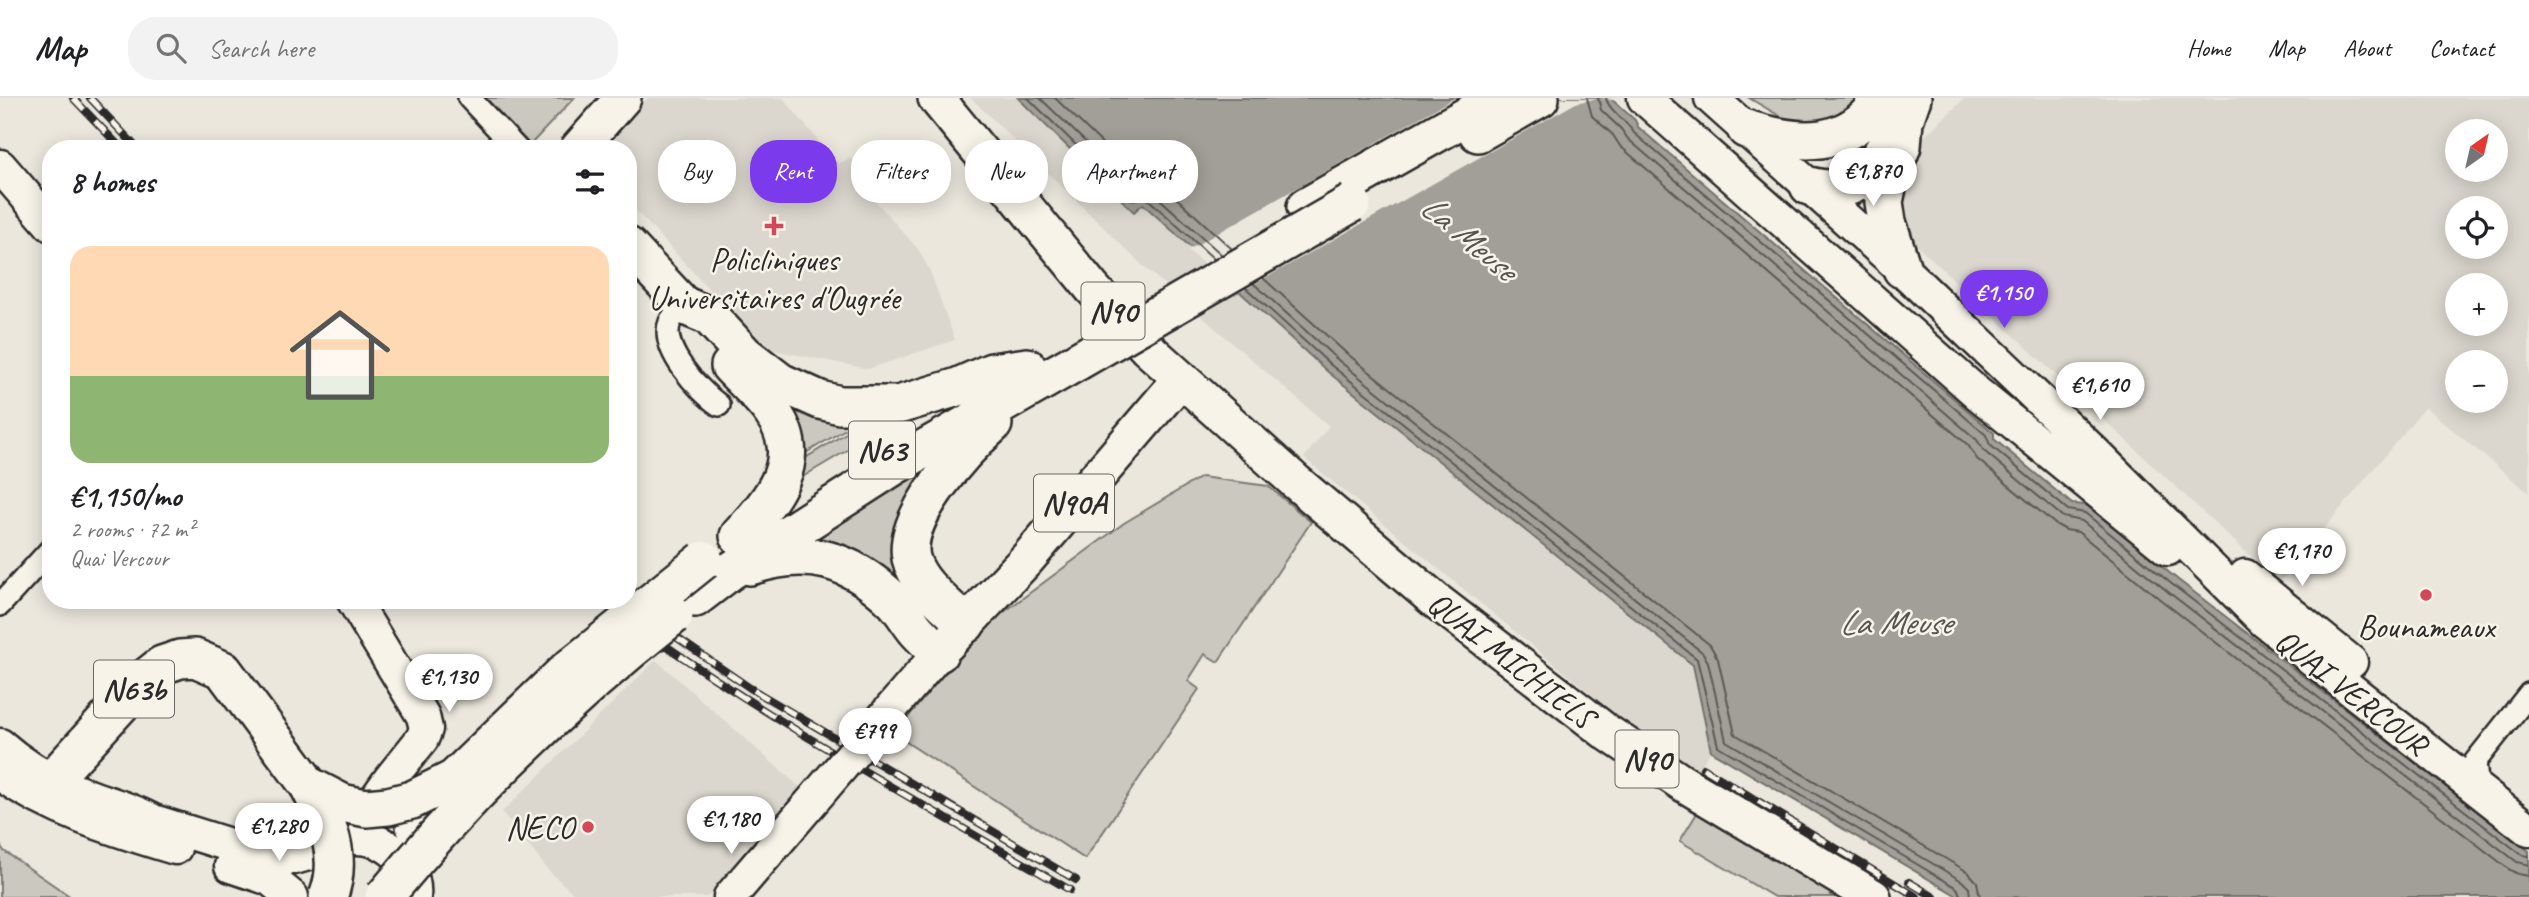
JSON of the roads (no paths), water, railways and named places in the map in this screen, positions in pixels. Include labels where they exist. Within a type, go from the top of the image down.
[{"type":"highway","name":"N63","points":[[1072,354],[1499,98]]},
{"type":"highway","name":"N63","points":[[412,896],[471,800],[524,747],[707,578],[739,536],[1540,98]]},
{"type":"highway","points":[[1746,129],[1796,141],[1826,139],[1858,124],[1875,108],[1899,106]]},
{"type":"highway","points":[[1809,186],[1828,190],[1843,189],[1874,168],[1899,106]]},
{"type":"highway","points":[[1899,106],[1902,146],[1889,178],[1884,202],[1887,222],[1902,269]]},
{"type":"highway","points":[[685,306],[709,316],[745,355],[780,382],[820,400],[840,405],[898,405],[958,387],[992,372],[1033,374]]},
{"type":"highway","points":[[685,306],[695,329],[767,406],[776,417],[785,438],[786,462],[781,481],[763,509],[739,536]]},
{"type":"highway","name":"N63","points":[[355,897],[454,779],[566,671],[707,578],[894,466],[1033,374]]},
{"type":"highway","points":[[966,624],[920,577],[911,557],[913,534],[924,507],[961,454],[1033,374]]},
{"type":"highway","points":[[707,578],[783,558],[812,558],[837,562],[862,573],[895,602],[915,629],[939,653]]},
{"type":"highway","name":"N63b","points":[[52,780],[143,680],[162,665],[180,659],[195,659],[223,670],[309,786]]},
{"type":"highway","points":[[309,786],[342,803],[366,808],[412,800],[454,779]]},
{"type":"highway","points":[[309,786],[324,816],[333,845],[334,873],[328,897]]},
{"type":"main road","points":[[586,140],[623,98]]},
{"type":"main road","name":"N90","points":[[936,98],[1092,288],[1180,380]]},
{"type":"main road","points":[[1644,98],[1977,393],[2144,531],[2264,621]]},
{"type":"main road","name":"QUAI VERCOUR","points":[[1711,98],[1902,269],[2095,453],[2264,621],[2477,776],[2529,804]]},
{"type":"main road","points":[[0,166],[42,215]]},
{"type":"main road","points":[[637,255],[685,306]]},
{"type":"main road","name":"N90A","points":[[939,653],[1028,558],[1180,380]]},
{"type":"main road","name":"QUAI MICHIELS","points":[[1180,380],[1417,586],[1552,692],[1681,782],[1873,897]]},
{"type":"main road","name":"QUAI VERCOUR","points":[[2095,453],[2477,776],[2529,830]]},
{"type":"main road","points":[[358,609],[423,716],[426,729],[422,739],[366,813],[359,837]]},
{"type":"main road","points":[[730,897],[939,653]]},
{"type":"main road","points":[[0,745],[52,780],[82,794],[139,813],[153,821],[267,857],[294,858],[319,851],[348,837],[375,840],[387,846],[400,858],[411,877],[412,896]]},
{"type":"main road","points":[[0,774],[22,790],[78,817],[255,873],[270,879],[292,897]]},
{"type":"main road","points":[[297,897],[302,876],[319,851]]},
{"type":"street","points":[[469,98],[509,140]]},
{"type":"street","points":[[685,306],[674,315],[669,324],[668,335],[673,349],[696,386],[719,405]]},
{"type":"street","points":[[0,606],[42,559]]},
{"type":"street","points":[[2477,776],[2529,694]]},
{"type":"water","name":"La Meuse","points":[[1018,98],[1610,98],[1635,120],[1638,127],[1994,433],[1994,439],[2072,504],[2087,505],[2177,579],[2529,851],[2529,897],[1959,897],[1711,751],[1693,665],[1328,372],[1143,204],[1134,212],[1125,203],[1198,203],[1198,140],[1062,141]]},
{"type":"railway","points":[[73,98],[113,140]]},
{"type":"railway","points":[[90,98],[130,140]]},
{"type":"railway","points":[[615,609],[773,716],[1070,890]]},
{"type":"railway","points":[[635,609],[750,688],[1076,880]]},
{"type":"railway","points":[[1703,768],[1917,897]]},
{"type":"railway","points":[[1909,882],[1934,897]]},
{"type":"place","name":"Policliniques Universitaires d'Ougrée","points":[[774,226]]},
{"type":"place","name":"Bounameaux","points":[[2426,595]]},
{"type":"place","name":"NECO","points":[[588,827]]}]
